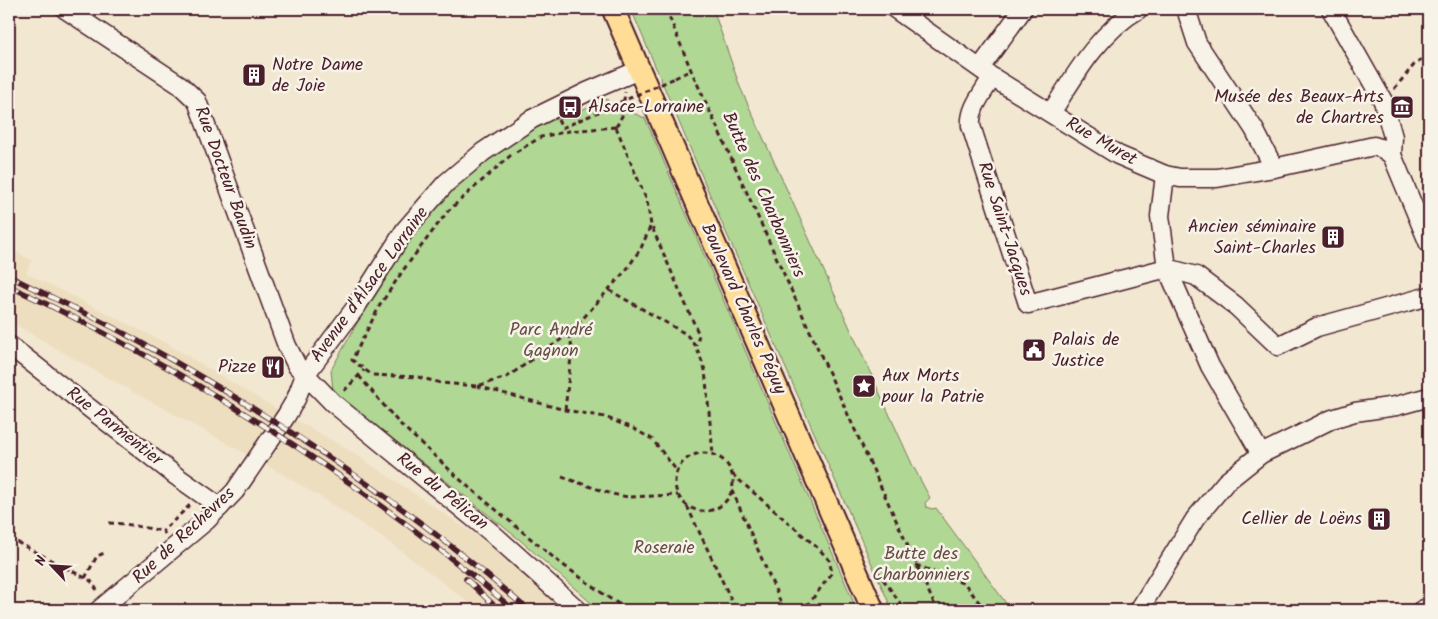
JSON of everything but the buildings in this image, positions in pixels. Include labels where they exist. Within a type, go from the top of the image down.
[{"type":"main road","name":"Boulevard Charles Péguy","points":[[613,9],[630,73],[873,610]]},
{"type":"street","name":"Rue Docteur Baudin","points":[[65,9],[180,85],[197,101],[287,346],[297,366],[305,375]]},
{"type":"street","name":"Rue Muret","points":[[895,9],[986,72],[1118,155],[1165,175],[1180,178],[1217,178],[1274,168],[1374,146],[1392,155]]},
{"type":"street","points":[[986,72],[1023,9]]},
{"type":"street","points":[[1051,112],[1076,74],[1108,32],[1139,9]]},
{"type":"street","points":[[1186,9],[1197,44],[1254,129],[1274,168]]},
{"type":"street","points":[[1331,9],[1383,101],[1393,137],[1392,155],[1429,244]]},
{"type":"street","name":"Rue Saint-Jacques","points":[[986,72],[970,118],[971,126],[1028,304],[1167,268]]},
{"type":"street","name":"Avenue d'Alsace Lorraine","points":[[305,375],[356,307],[406,230],[446,183],[483,152],[532,119],[630,73]]},
{"type":"street","points":[[1165,175],[1160,216],[1167,268],[1210,366],[1261,454]]},
{"type":"street","points":[[1167,268],[1196,276],[1236,306],[1278,346],[1317,327],[1429,296]]},
{"type":"street","name":"Rue Parmentier","points":[[9,345],[176,476],[220,507]]},
{"type":"street","name":"Rue de Rechèvres","points":[[105,609],[220,507],[246,476],[286,416],[296,399],[305,375]]},
{"type":"street","name":"Rue du Pélican","points":[[305,375],[333,403],[493,534],[578,610]]},
{"type":"street","points":[[1139,610],[1195,519],[1226,482],[1261,454],[1332,420],[1355,412],[1396,406],[1429,397]]},
{"type":"street","points":[[1422,610],[1429,607]]},
{"type":"path","name":"Butte des Charbonniers","points":[[666,9],[691,70],[937,610]]},
{"type":"path","points":[[1383,101],[1414,65],[1429,53]]},
{"type":"path","points":[[558,120],[562,128],[691,70]]},
{"type":"path","points":[[616,127],[622,116],[630,73]]},
{"type":"path","points":[[616,127],[647,201],[651,226],[699,335],[696,346]]},
{"type":"path","points":[[616,127],[569,130],[541,137],[510,155],[448,211],[404,269],[380,305],[352,360],[372,375],[418,377],[441,383],[477,386],[565,410],[605,417],[652,439],[677,471]]},
{"type":"path","points":[[477,386],[507,377],[570,334],[627,269],[641,248],[651,226]]},
{"type":"path","points":[[609,290],[686,334],[696,346],[705,370],[713,454]]},
{"type":"path","points":[[565,410],[572,348],[570,334]]},
{"type":"path","points":[[359,376],[398,422],[465,484],[559,562],[629,610]]},
{"type":"path","points":[[736,610],[687,506],[678,495],[675,483],[677,471],[682,463],[696,454],[713,454],[722,458],[728,465],[732,474],[732,490],[784,610]]},
{"type":"path","points":[[732,474],[819,549],[829,560],[832,573],[810,602],[800,610]]},
{"type":"path","points":[[562,477],[612,494],[628,497],[678,495]]},
{"type":"path","points":[[687,506],[705,511],[715,509],[723,504],[732,490]]},
{"type":"path","points":[[109,523],[163,531]]},
{"type":"path","points":[[9,538],[91,581],[105,609]]},
{"type":"path","points":[[86,578],[97,556],[107,552]]},
{"type":"path","points":[[916,565],[965,584],[985,610]]},
{"type":"shaded area","points":[[9,248],[32,260],[26,273],[166,343],[283,413],[254,458],[97,372],[9,321]]},
{"type":"shaded area","points":[[289,416],[349,450],[479,537],[567,610],[479,610],[389,542],[327,501],[260,461]]},
{"type":"green space","name":"Butte des Charbonniers","points":[[631,9],[713,9],[740,87],[912,464],[930,498],[925,503],[926,507],[936,508],[1011,610],[892,610],[718,214]]},
{"type":"green space","name":"Parc André Gagnon","points":[[607,99],[609,103],[645,118],[857,610],[599,610],[520,540],[333,391],[331,370],[384,275],[406,242],[430,213],[461,181],[512,139],[555,117],[557,120]]},
{"type":"railway","points":[[9,276],[127,335],[285,428],[434,533],[528,610]]},
{"type":"railway","points":[[9,286],[143,354],[272,431],[396,516],[514,610]]},
{"type":"railway","points":[[466,579],[499,610]]},
{"type":"place","name":"Notre Dame de Joie","points":[[254,75]]},
{"type":"place","name":"Alsace-Lorraine","points":[[570,107]]},
{"type":"place","name":"Musée des Beaux-Arts de Chartres","points":[[1402,107]]},
{"type":"place","name":"Ancien séminaire Saint-Charles","points":[[1333,237]]},
{"type":"place","name":"Palais de Justice","points":[[1034,350]]},
{"type":"place","name":"Pizze","points":[[273,367]]},
{"type":"place","name":"Aux Morts pour la Patrie","points":[[864,386]]},
{"type":"place","name":"Cellier de Loëns","points":[[1379,519]]},
{"type":"park label","name":"Roseraie","points":[[664,548]]}]
